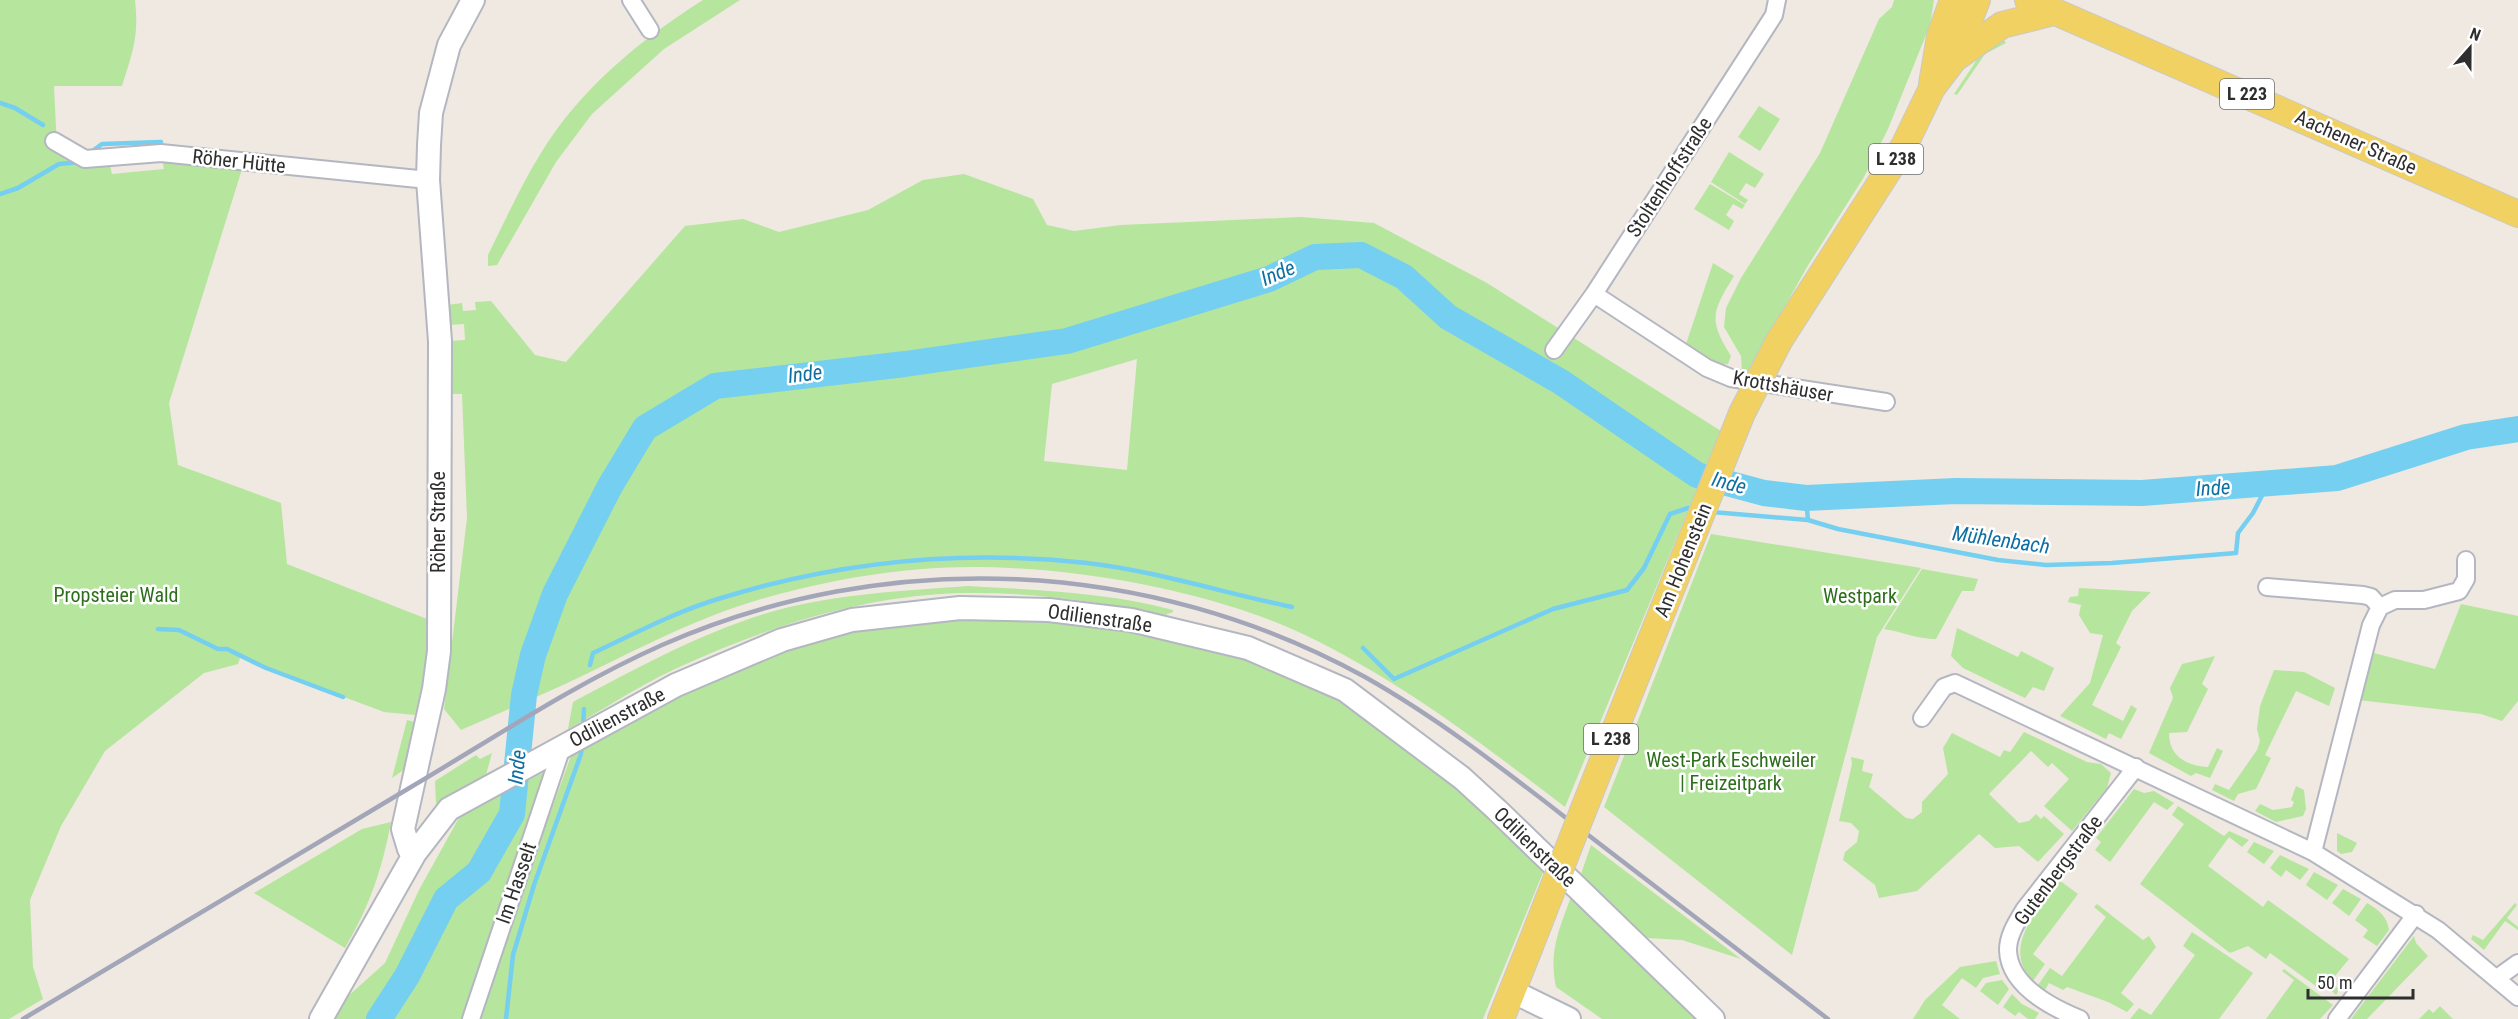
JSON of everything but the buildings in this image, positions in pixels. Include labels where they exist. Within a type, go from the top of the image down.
[{"type":"main road","name":"Röher Straße","points":[[415,853],[409,849],[404,837],[406,809],[435,689],[439,651],[440,340],[428,180],[431,113],[449,45],[473,0]]},
{"type":"main road","name":"Am Hohenstein","points":[[1932,88],[1940,36],[1953,0]]},
{"type":"main road","name":"Am Hohenstein","points":[[1501,1019],[1742,413],[1779,340],[1904,147],[1932,88],[1954,59],[1977,0]]},
{"type":"main road","points":[[1954,59],[2002,25],[2040,4]]},
{"type":"main road","name":"Aachener Straße","points":[[2040,4],[2518,214]]},
{"type":"main road","name":"Odilienstraße","points":[[415,853],[449,809],[476,793],[676,685],[739,656],[818,628],[874,617],[960,608],[1049,610],[1131,620],[1248,648],[1345,690],[1462,778],[1713,1019]]},
{"type":"main road","points":[[406,809],[413,815],[426,816],[449,809]]},
{"type":"main road","points":[[321,1019],[415,853]]},
{"type":"main road","points":[[1512,990],[1569,1019]]},
{"type":"street","points":[[631,0],[650,30]]},
{"type":"street","name":"Stoltenhoffstraße","points":[[1554,350],[1594,294],[1774,15],[1777,0]]},
{"type":"street","name":"Röher Hütte","points":[[54,141],[85,159],[161,153],[428,180]]},
{"type":"street","name":"Krottshäuser","points":[[1594,294],[1707,368],[1731,378],[1886,402]]},
{"type":"street","points":[[2313,852],[2371,625],[2380,607],[2395,600],[2424,600],[2459,591],[2466,579],[2466,560]]},
{"type":"street","points":[[2267,587],[2363,595],[2371,597],[2380,607]]},
{"type":"street","points":[[1922,718],[1944,687],[1955,683],[2136,767],[2313,852],[2416,914],[2518,997]]},
{"type":"street","name":"Im Hasselt","points":[[471,1019],[568,743]]},
{"type":"street","name":"Gutenbergstraße","points":[[2080,1019],[2059,1010],[2026,985],[2010,962],[2008,950],[2011,934],[2024,910],[2136,767]]},
{"type":"street","points":[[2337,1019],[2416,914]]},
{"type":"street","points":[[2497,978],[2518,963]]},
{"type":"green space","name":"Propsteier Wald","points":[[0,0],[135,0],[134,43],[122,86],[54,86],[57,149],[83,165],[110,165],[112,174],[164,169],[162,159],[243,166],[169,403],[178,465],[281,503],[287,564],[427,619],[427,665],[415,715],[384,712],[240,658],[238,664],[204,673],[105,751],[61,826],[30,900],[33,967],[43,999],[9,1019],[0,1019]]},
{"type":"green space","points":[[703,0],[740,0],[664,49],[592,114],[556,162],[497,265],[488,266],[488,255],[527,178],[541,153],[574,108],[634,49]]},
{"type":"green space","points":[[1894,0],[1934,0],[1930,25],[1888,129],[1864,177],[1807,267],[1747,374],[1742,371],[1741,356],[1724,327],[1726,308],[1741,278],[1820,153],[1879,19],[1892,7]]},
{"type":"green space","points":[[1999,33],[2006,43],[1985,54],[1957,95],[1954,94],[1982,52]]},
{"type":"green space","points":[[1759,106],[1780,119],[1760,151],[1738,137]]},
{"type":"green space","points":[[1729,152],[1764,174],[1755,188],[1746,183],[1739,194],[1748,200],[1745,204],[1711,182]]},
{"type":"green space","points":[[964,174],[1033,199],[1047,225],[1074,231],[1121,225],[1301,217],[1374,223],[1487,283],[1721,431],[1565,807],[1440,714],[1374,672],[1305,635],[1268,619],[1228,605],[1142,584],[1055,571],[1012,568],[972,567],[891,572],[810,586],[758,600],[735,607],[647,644],[567,683],[461,730],[444,709],[467,518],[462,394],[449,394],[449,341],[465,340],[464,324],[449,325],[447,305],[462,303],[463,311],[476,310],[475,302],[491,301],[535,355],[566,362],[685,226],[743,219],[779,232],[868,210],[923,180]],"holes":[[[1137,359],[1127,470],[1044,461],[1052,384]]]},
{"type":"green space","points":[[1710,184],[1745,205],[1742,209],[1733,204],[1726,215],[1734,221],[1729,230],[1694,209]]},
{"type":"green space","points":[[1713,263],[1734,276],[1717,307],[1716,324],[1731,356],[1728,364],[1720,365],[1686,344]]},
{"type":"green space","name":"West-Park Eschweiler | Freizeitpark","points":[[1711,534],[1921,568],[1877,637],[1792,955],[1604,807]]},
{"type":"green space","points":[[1922,569],[1978,579],[1974,591],[1962,591],[1936,639],[1884,629]]},
{"type":"green space","points":[[968,586],[1122,599],[1173,610],[1173,612],[1165,615],[1067,599],[992,593],[929,595],[854,606],[781,627],[675,669],[568,729],[573,702],[667,654],[739,622],[813,602],[891,592]]},
{"type":"green space","points":[[2079,588],[2151,592],[2132,611],[2116,643],[2121,647],[2092,705],[2123,721],[2131,705],[2137,709],[2121,739],[2109,733],[2106,739],[2060,716],[2090,683],[2103,635],[2090,633],[2079,615],[2081,605],[2068,602],[2070,597],[2078,596]]},
{"type":"green space","points":[[2461,604],[2518,616],[2518,701],[2502,721],[2481,714],[2358,700],[2370,652],[2435,669]]},
{"type":"green space","points":[[1037,613],[1161,633],[1245,655],[1339,698],[1459,782],[1546,865],[1483,1019],[479,1019],[506,934],[571,756],[590,741],[680,688],[784,648],[898,621]]},
{"type":"green space","points":[[1957,628],[2018,657],[2021,651],[2054,668],[2044,691],[2033,687],[2025,698],[1963,668],[1951,656]]},
{"type":"green space","points":[[2215,656],[2202,684],[2208,689],[2187,732],[2169,733],[2172,748],[2186,762],[2208,767],[2217,748],[2223,751],[2210,778],[2196,773],[2191,776],[2149,753],[2173,698],[2170,688],[2182,664]]},
{"type":"green space","points":[[2274,670],[2304,672],[2335,688],[2329,706],[2296,691],[2265,755],[2271,758],[2256,789],[2238,794],[2234,801],[2212,790],[2215,784],[2229,790],[2257,750],[2260,741],[2257,729],[2260,706]]},
{"type":"green space","points":[[407,720],[415,722],[405,769],[392,778]]},
{"type":"green space","points":[[2024,732],[2087,762],[2101,764],[2111,773],[2107,788],[2072,831],[2044,806],[2069,779],[2052,763],[2048,767],[2031,751],[1989,794],[2019,823],[2029,821],[2036,814],[2041,819],[2044,816],[2064,834],[2038,862],[2019,846],[1995,848],[1979,834],[1917,891],[1879,898],[1875,885],[1843,860],[1845,852],[1857,842],[1859,831],[1851,823],[1839,821],[1852,764],[1851,757],[1864,760],[1862,771],[1873,774],[1869,787],[1906,818],[1913,819],[1922,812],[1922,802],[1948,774],[1943,748],[1952,733],[2000,757],[2004,750],[2010,752]]},
{"type":"green space","points":[[492,753],[486,775],[436,804],[435,781],[476,755],[480,759]]},
{"type":"green space","points":[[548,770],[463,1019],[334,1019],[346,998],[385,963],[419,890],[460,816]]},
{"type":"green space","points":[[2296,786],[2304,790],[2306,809],[2303,816],[2276,822],[2255,811],[2260,804],[2273,810],[2292,807],[2294,802],[2291,800]]},
{"type":"green space","points":[[2134,789],[2144,793],[2154,791],[2174,803],[2167,810],[2154,802],[2110,862],[2095,850],[2101,842],[2096,838]]},
{"type":"green space","points":[[2178,806],[2224,836],[2229,831],[2249,840],[2242,847],[2229,837],[2208,866],[2263,907],[2268,900],[2349,959],[2331,981],[2339,990],[2336,995],[2324,984],[2320,989],[2270,953],[2266,959],[2248,946],[2230,953],[2140,884],[2184,824],[2172,815]]},
{"type":"green space","points":[[391,822],[384,856],[374,887],[345,948],[254,893],[362,829]]},
{"type":"green space","points":[[2337,833],[2357,843],[2352,852],[2341,854],[2337,851]]},
{"type":"green space","points":[[2254,842],[2274,851],[2264,864],[2247,852]]},
{"type":"green space","points":[[1591,845],[1741,959],[1682,940],[1647,938],[1580,877]]},
{"type":"green space","points":[[2280,855],[2309,869],[2300,880],[2286,870],[2281,877],[2270,868]]},
{"type":"green space","points":[[2314,872],[2338,885],[2327,900],[2306,885]]},
{"type":"green space","points":[[2059,880],[2078,894],[2033,954],[2045,964],[2033,981],[2024,968],[2020,955],[2021,942],[2033,916]]},
{"type":"green space","points":[[2343,889],[2361,899],[2349,916],[2332,903]]},
{"type":"green space","points":[[1573,891],[1701,1019],[1602,1019],[1556,987],[1555,949]]},
{"type":"green space","points":[[2367,903],[2382,914],[2388,925],[2389,930],[2377,946],[2363,937],[2368,930],[2355,920]]},
{"type":"green space","points":[[2515,903],[2517,905],[2507,918],[2518,927],[2518,930],[2505,921],[2484,950],[2471,939],[2473,935],[2483,940]]},
{"type":"green space","points":[[2097,904],[2143,940],[2149,936],[2156,947],[2121,993],[2134,1004],[2127,1012],[2108,1002],[2067,987],[2063,990],[2049,983],[2045,990],[2038,985],[2050,968],[2062,976],[2106,917],[2094,907]]},
{"type":"green space","points":[[2192,932],[2253,973],[2219,1019],[2130,1019],[2139,1008],[2151,1015],[2195,955],[2183,946]]},
{"type":"green space","points":[[2414,936],[2416,943],[2428,956],[2367,1019],[2351,1019]]},
{"type":"green space","points":[[1996,961],[2000,974],[1983,978],[1976,988],[1962,978],[1942,1005],[1960,1019],[1913,1019],[1925,1000],[1960,967]]},
{"type":"green space","points":[[2284,969],[2333,1005],[2320,1019],[2266,1019],[2294,980],[2282,971]]},
{"type":"green space","points":[[2002,980],[2009,989],[1998,1005],[1980,991],[1986,983]]},
{"type":"green space","points":[[2012,994],[2022,1004],[2039,1013],[2035,1019],[2028,1019],[2019,1012],[2015,1016],[2003,1007]]},
{"type":"green space","points":[[2440,1006],[2453,1019],[2419,1019],[2429,1009],[2433,1013]]},
{"type":"waterway","points":[[0,103],[15,108],[43,125]]},
{"type":"waterway","points":[[91,152],[102,144],[161,142]]},
{"type":"waterway","points":[[0,194],[18,188],[59,164],[80,162]]},
{"type":"waterway","name":"Inde","points":[[379,1019],[407,976],[446,899],[479,872],[512,814],[524,695],[533,655],[555,594],[610,486],[645,428],[715,386],[905,364],[1067,341],[1269,279],[1315,257],[1361,255],[1404,277],[1448,317],[1561,382],[1697,475],[1764,493],[1806,498],[1956,491],[2142,493],[2337,478],[2466,437],[2518,429]]},
{"type":"waterway","name":"Mühlenbach","points":[[1712,512],[1808,520],[1838,529],[1998,560],[2046,565],[2112,563],[2236,553],[2238,533],[2253,513],[2268,484]]},
{"type":"waterway","points":[[1806,498],[1808,520]]},
{"type":"waterway","points":[[1363,648],[1394,679],[1553,609],[1627,590],[1644,568],[1670,514],[1688,508],[1695,509]]},
{"type":"waterway","points":[[590,665],[593,653],[686,610],[718,599],[809,575],[855,567],[947,558],[993,557],[1087,563],[1164,577],[1292,607]]},
{"type":"waterway","points":[[158,629],[179,630],[218,649],[227,649],[266,668],[343,697]]},
{"type":"waterway","points":[[583,728],[584,709]]},
{"type":"waterway","points":[[506,1019],[513,955],[534,885],[581,754],[582,745]]},
{"type":"railway","points":[[23,1019],[535,712],[629,660],[662,645],[748,613],[836,592],[926,580],[1017,579],[1107,588],[1196,608],[1282,637],[1365,677],[1422,712],[1477,750],[1828,1019]]},
{"type":"park label","name":"Westpark","points":[[1860,596]]}]
